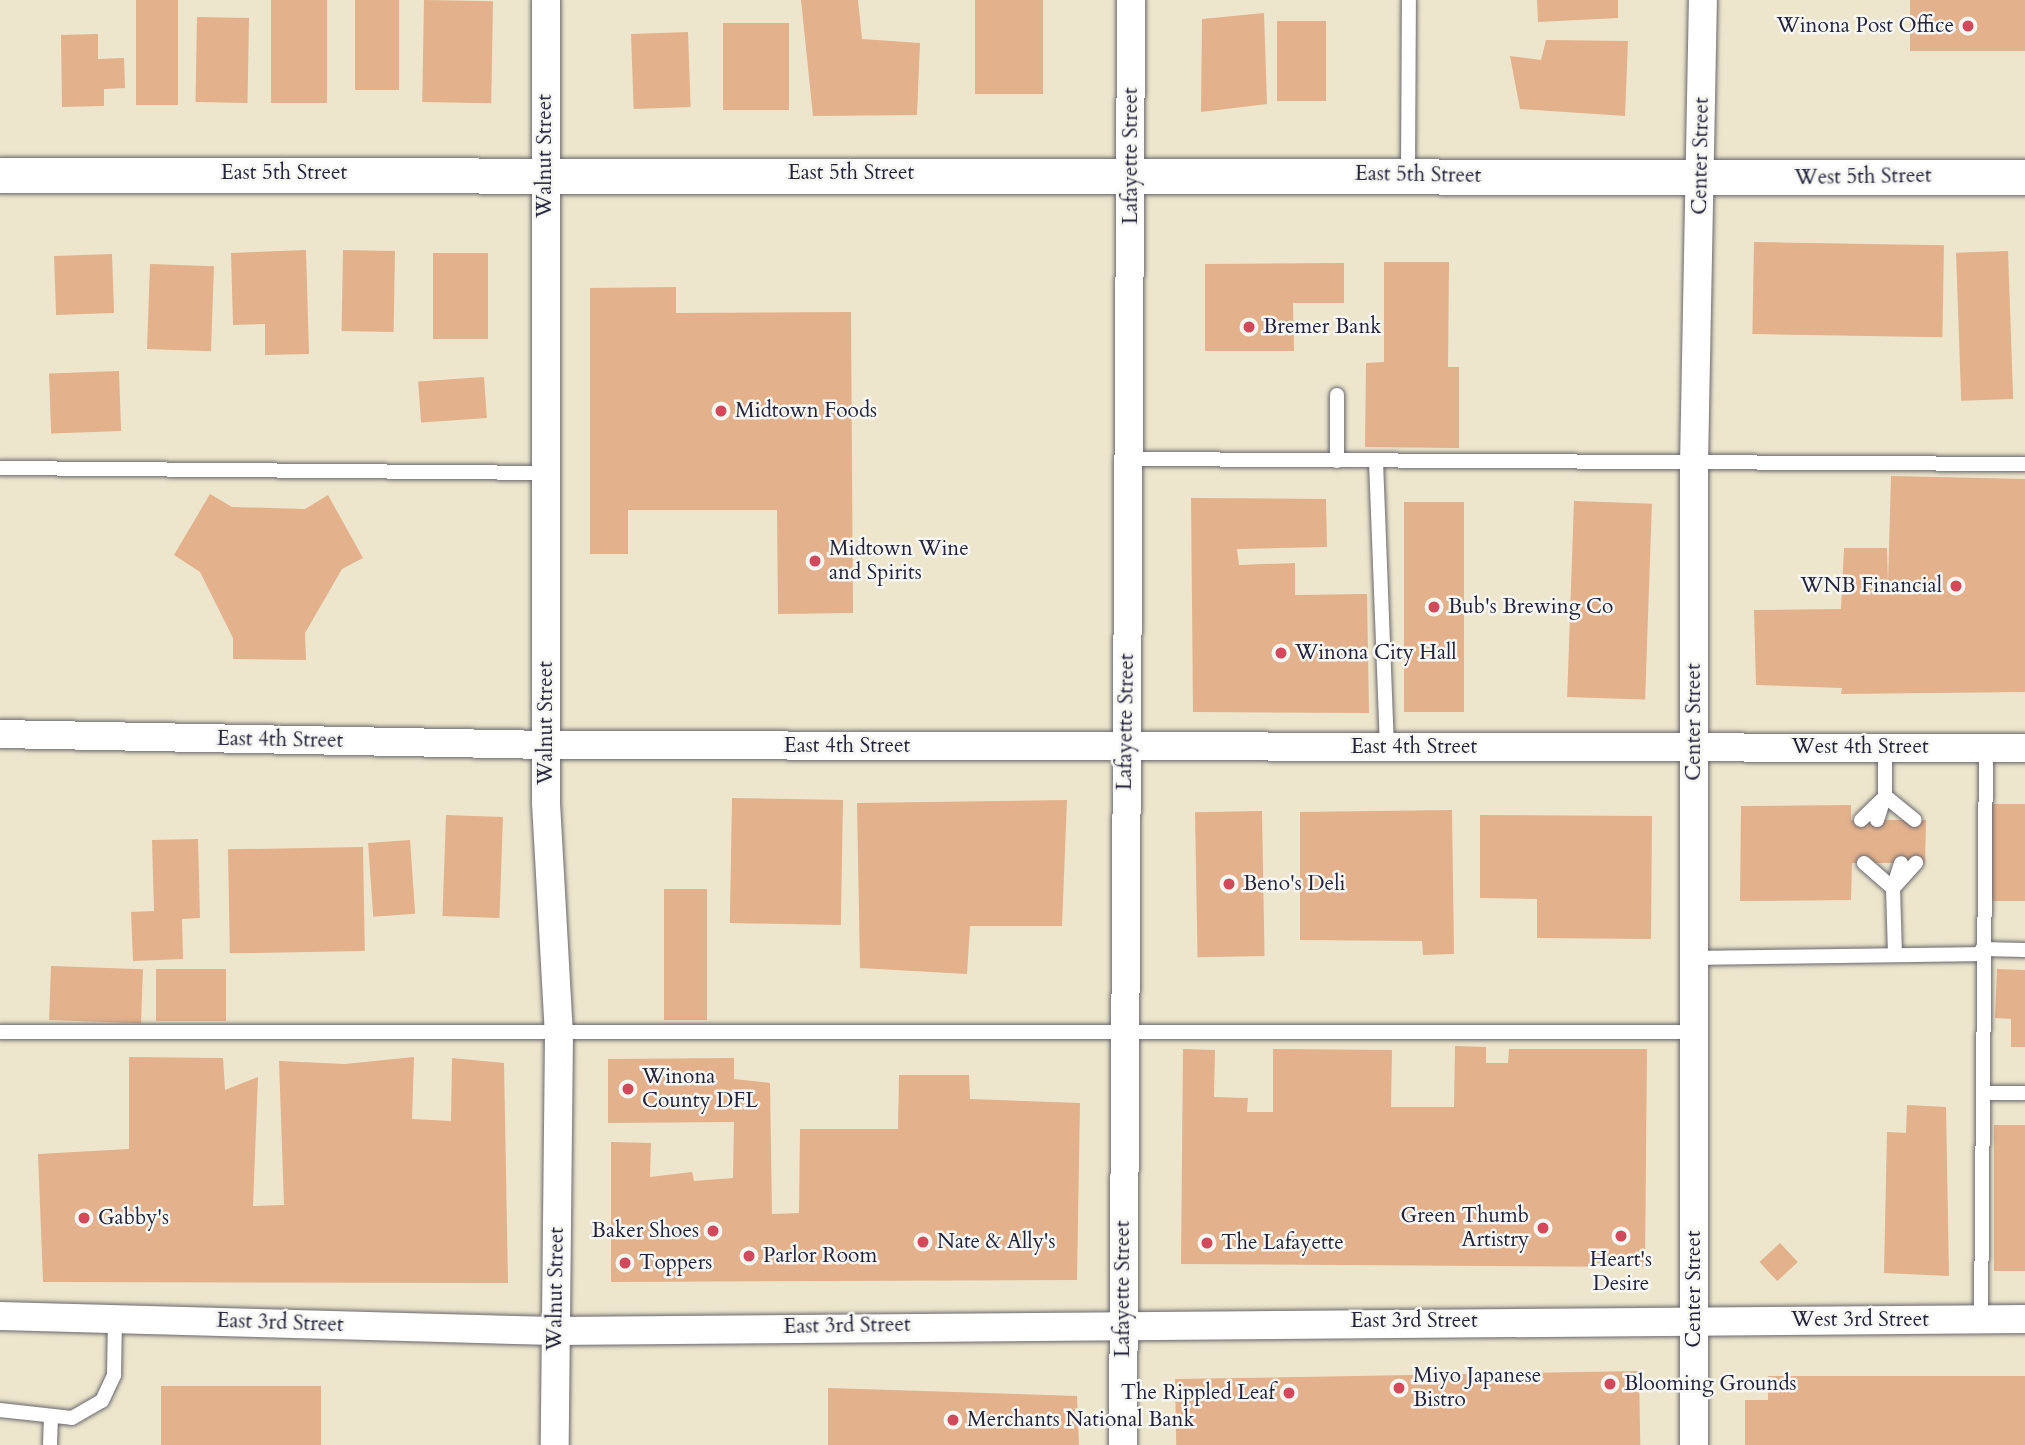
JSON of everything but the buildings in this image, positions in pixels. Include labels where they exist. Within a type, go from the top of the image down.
[{"type":"street","name":"Walnut Street","points":[[546,0],[546,745],[559,1033],[555,1445]]},
{"type":"street","name":"Lafayette Street","points":[[1123,1445],[1131,0]]},
{"type":"street","name":"Center Street","points":[[1694,1445],[1694,1032],[1697,958],[1694,464],[1703,0]]},
{"type":"street","name":"East 5th Street","points":[[0,175],[1132,173],[1701,179]]},
{"type":"street","name":"West 5th Street","points":[[1701,179],[2025,177]]},
{"type":"street","name":"East 4th Street","points":[[0,734],[546,745],[1694,747]]},
{"type":"street","name":"West 4th Street","points":[[1694,747],[2025,748]]},
{"type":"street","name":"East 3rd Street","points":[[0,1316],[555,1331],[1122,1321],[1694,1320]]},
{"type":"street","name":"West 3rd Street","points":[[1694,1320],[2025,1319]]},
{"type":"lane","points":[[1408,175],[1409,0]]},
{"type":"lane","points":[[1337,396],[1337,461]]},
{"type":"lane","points":[[1129,459],[2025,464]]},
{"type":"lane","points":[[1376,461],[1387,747]]},
{"type":"lane","points":[[0,468],[545,473]]},
{"type":"lane","points":[[1877,820],[1885,796],[1885,748]]},
{"type":"lane","points":[[1981,1320],[1984,1093],[1982,951],[1986,748]]},
{"type":"lane","points":[[1861,820],[1885,796]]},
{"type":"lane","points":[[1885,796],[1897,820]]},
{"type":"lane","points":[[1885,796],[1915,820]]},
{"type":"lane","points":[[1864,863],[1893,888]]},
{"type":"lane","points":[[1881,863],[1893,888]]},
{"type":"lane","points":[[1895,955],[1893,888],[1901,863]]},
{"type":"lane","points":[[1893,888],[1916,863]]},
{"type":"lane","points":[[1697,958],[2025,950]]},
{"type":"lane","points":[[0,1032],[1694,1032]]},
{"type":"lane","points":[[1984,1093],[2025,1093]]},
{"type":"lane","points":[[0,1410],[72,1418],[102,1401],[114,1375],[114,1319]]},
{"type":"lane","points":[[50,1445],[51,1416]]},
{"type":"place","name":"Winona Post Office","points":[[1968,26]]},
{"type":"place","name":"Bremer Bank","points":[[1249,327]]},
{"type":"place","name":"Midtown Foods","points":[[721,411]]},
{"type":"place","name":"Midtown Wine and Spirits","points":[[815,561]]},
{"type":"place","name":"WNB Financial","points":[[1956,586]]},
{"type":"place","name":"Bub's Brewing Co","points":[[1434,607]]},
{"type":"place","name":"Winona City Hall","points":[[1281,653]]},
{"type":"place","name":"Beno's Deli","points":[[1229,884]]},
{"type":"place","name":"Winona County DFL","points":[[628,1089]]},
{"type":"place","name":"Gabby's","points":[[84,1218]]},
{"type":"place","name":"Green Thumb Artistry","points":[[1543,1228]]},
{"type":"place","name":"Baker Shoes","points":[[713,1231]]},
{"type":"place","name":"Heart's Desire","points":[[1621,1236]]},
{"type":"place","name":"Nate & Ally's","points":[[923,1242]]},
{"type":"place","name":"The Lafayette","points":[[1207,1243]]},
{"type":"place","name":"Parlor Room","points":[[749,1256]]},
{"type":"place","name":"Toppers","points":[[625,1263]]},
{"type":"place","name":"Blooming Grounds","points":[[1610,1384]]},
{"type":"place","name":"Miyo Japanese Bistro","points":[[1399,1388]]},
{"type":"place","name":"The Rippled Leaf","points":[[1289,1393]]},
{"type":"place","name":"Merchants National Bank","points":[[953,1420]]}]
